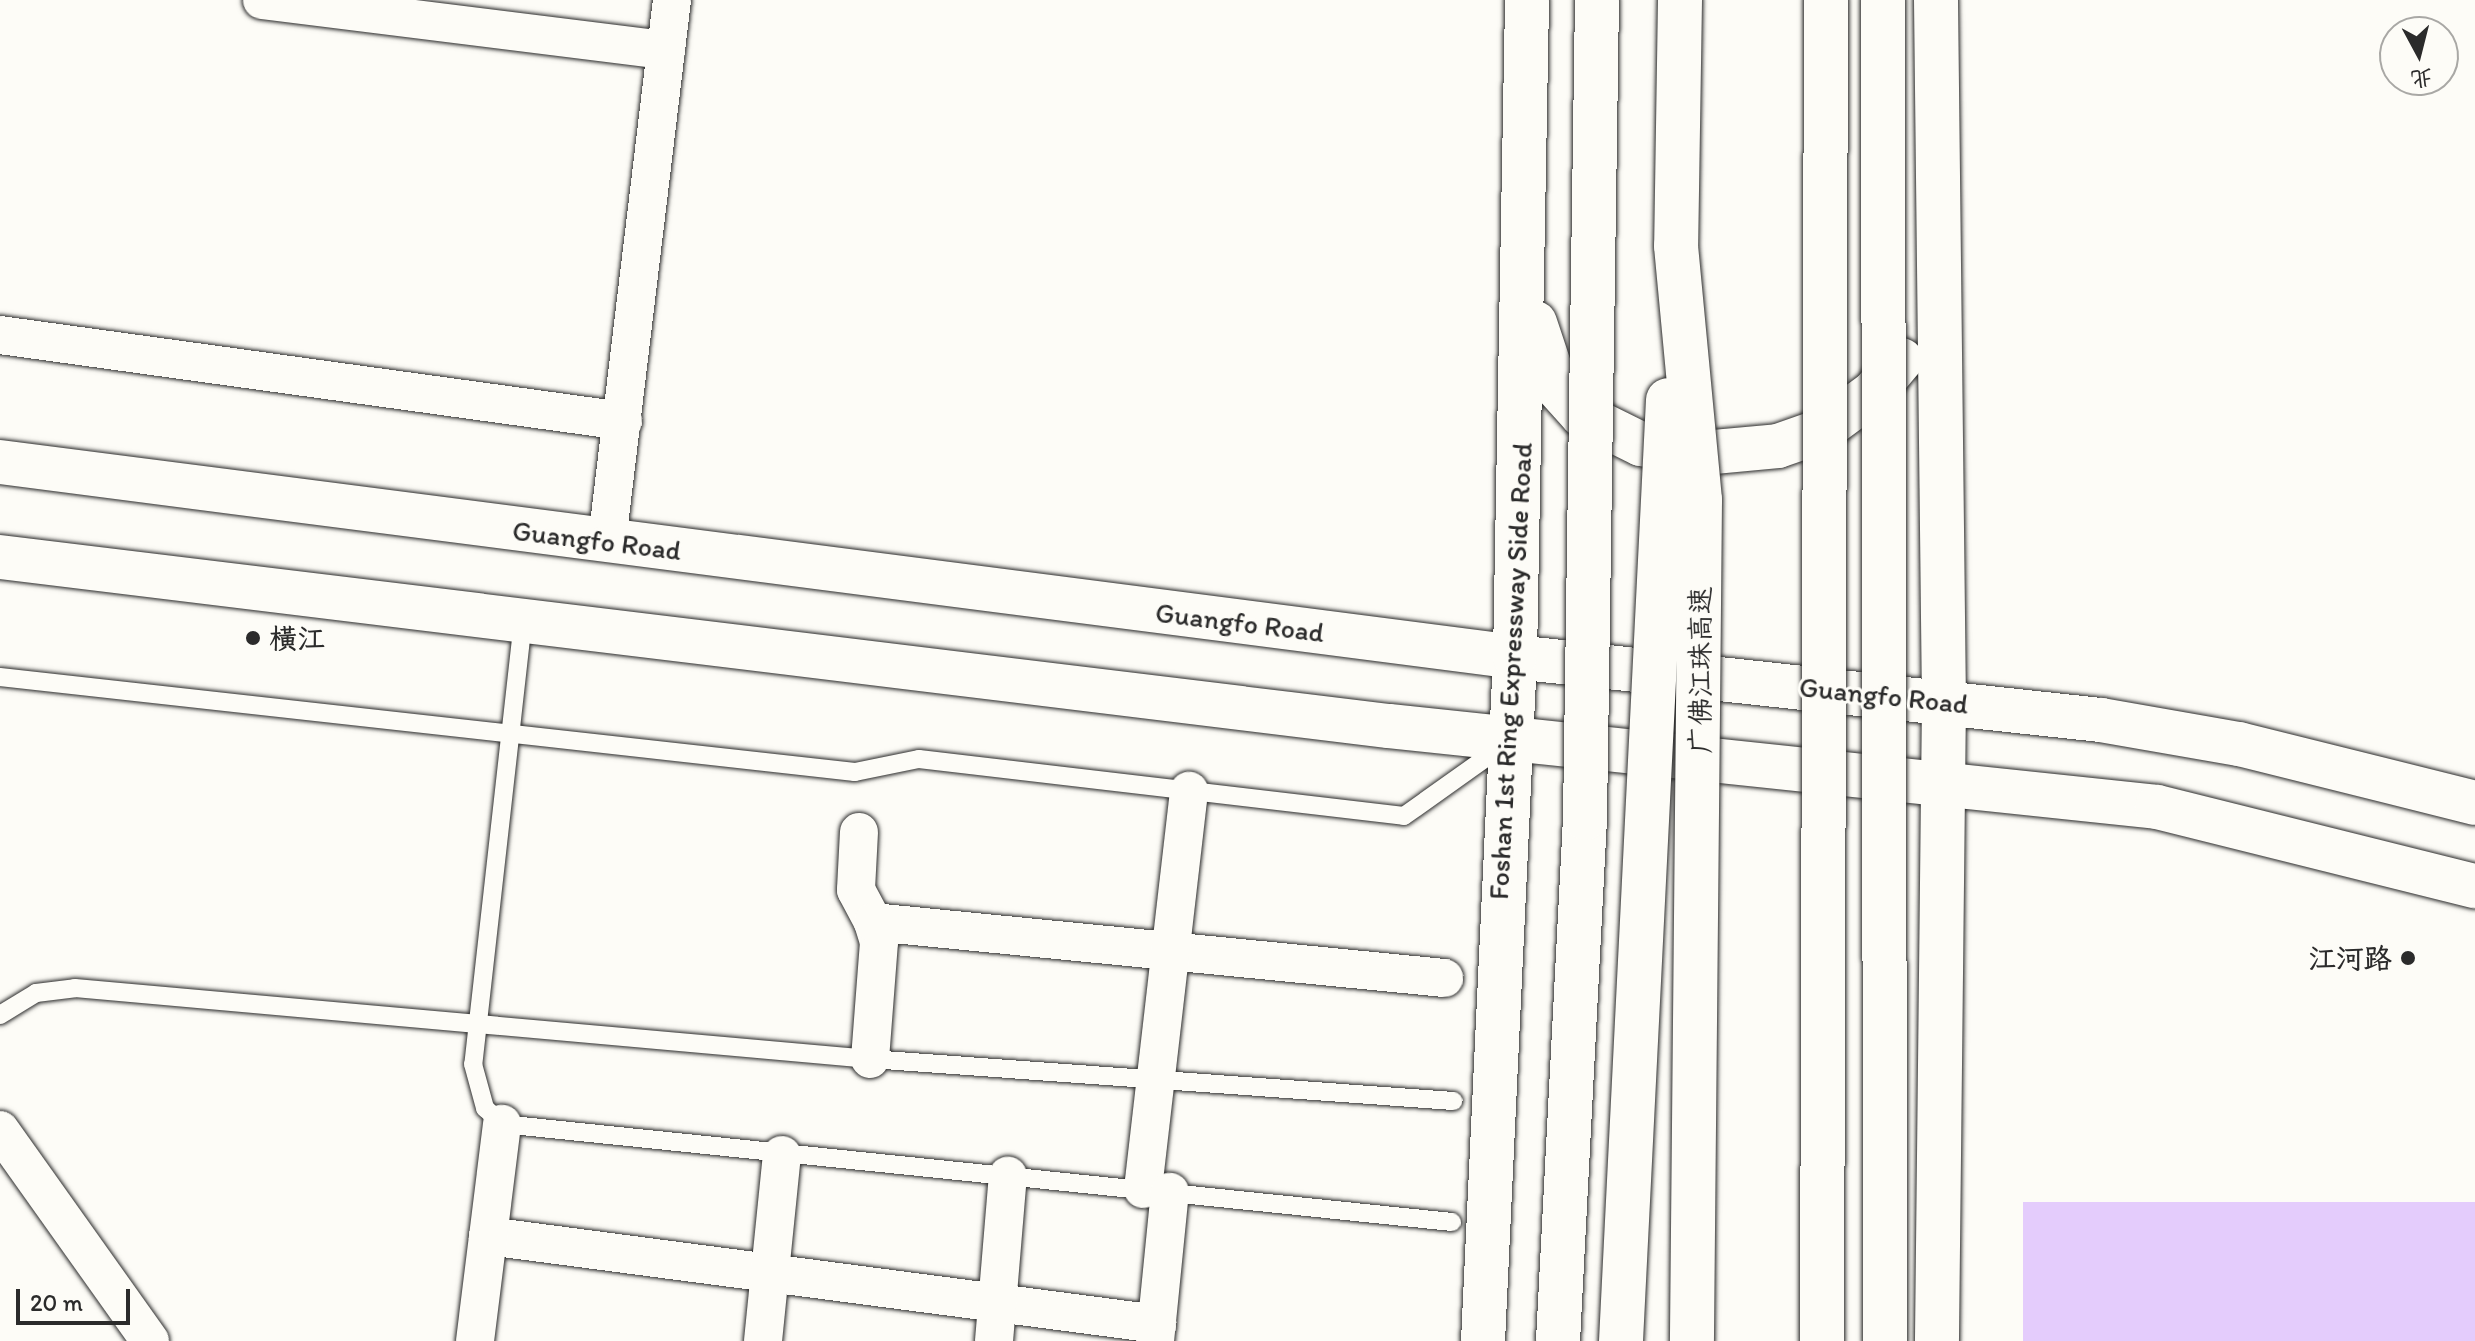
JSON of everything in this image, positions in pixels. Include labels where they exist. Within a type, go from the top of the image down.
[{"type":"main road","name":"Foshan 1st Ring Expressway Side Road","points":[[1483,1341],[1495,963],[1515,657],[1526,294],[1527,0]]},
{"type":"main road","points":[[1558,1341],[1585,818],[1597,0]]},
{"type":"main road","name":"广佛江珠高速","points":[[1680,0],[1676,246],[1700,500],[1692,1341]]},
{"type":"main road","points":[[1822,1341],[1826,0]]},
{"type":"main road","points":[[1883,0],[1885,1341]]},
{"type":"main road","points":[[1936,0],[1935,297],[1944,701],[1940,788],[1937,1341]]},
{"type":"main road","points":[[1621,1341],[1676,246]]},
{"type":"main road","points":[[1526,294],[1556,386],[1582,415],[1641,444],[1703,453],[1778,446],[1847,417],[1910,348],[1935,297]]},
{"type":"main road","name":"Guangfo Road","points":[[0,462],[1515,657],[1944,701],[2239,744],[2475,803]]},
{"type":"main road","points":[[0,557],[1512,739],[1940,788],[2157,807],[2475,886]]},
{"type":"street","points":[[262,0],[666,50]]},
{"type":"street","points":[[607,541],[672,0]]},
{"type":"street","points":[[0,335],[623,421]]},
{"type":"street","points":[[488,1236],[997,1303],[1156,1332],[1156,1079],[1189,791]]},
{"type":"street","points":[[859,832],[856,890],[873,922],[879,942],[870,1059]]},
{"type":"street","points":[[873,922],[1444,978]]},
{"type":"street","points":[[475,1341],[502,1124]]},
{"type":"street","points":[[0,1130],[150,1341]]},
{"type":"street","points":[[763,1341],[782,1155]]},
{"type":"street","points":[[994,1341],[1008,1176]]},
{"type":"lane","points":[[523,621],[477,1022],[476,1087],[502,1124],[1452,1222]]},
{"type":"lane","points":[[0,677],[855,772],[919,759],[1404,816],[1512,739]]},
{"type":"lane","points":[[0,1015],[36,993],[75,988],[870,1059],[1453,1101]]},
{"type":"building","points":[[2023,1202],[2475,1202],[2475,1341],[2023,1341]]},
{"type":"place","name":"横江","points":[[253,638]]},
{"type":"place","name":"江河路","points":[[2408,958]]}]
